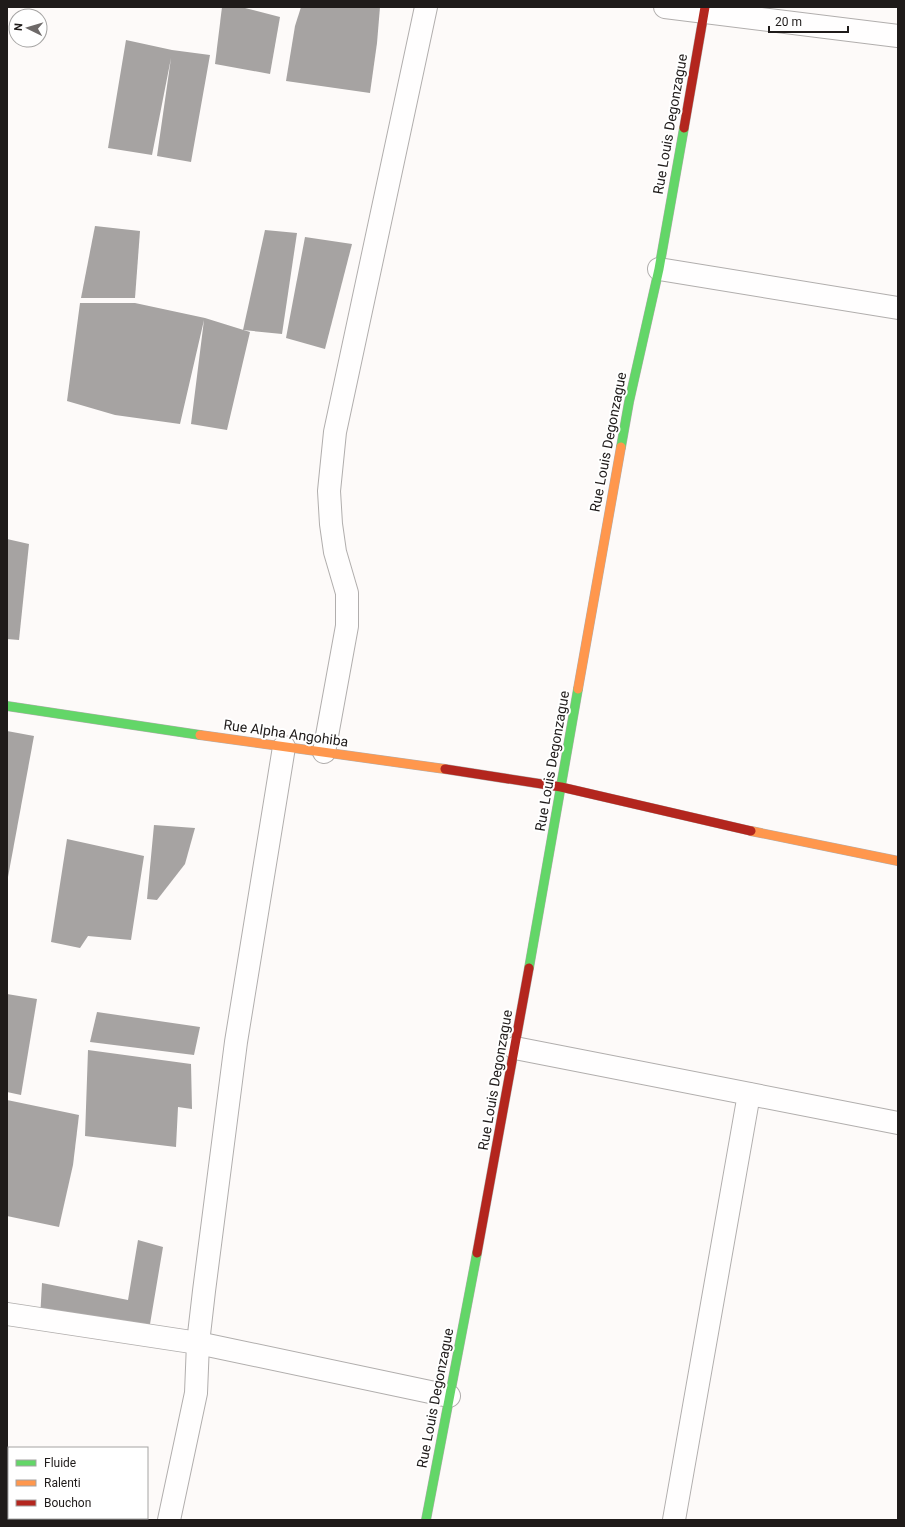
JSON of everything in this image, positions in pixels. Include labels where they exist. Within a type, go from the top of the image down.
[{"type":"street","points":[[324,752],[347,626],[347,593],[335,552],[331,524],[329,491],[335,432],[426,7]]},
{"type":"street","points":[[666,7],[705,10],[898,36]]},
{"type":"street","name":"Rue Louis Degonzague","points":[[426,1520],[515,1048],[629,402],[659,269],[705,10]]},
{"type":"street","points":[[659,269],[898,308]]},
{"type":"street","name":"Rue Alpha Angohiba","points":[[7,706],[561,787],[714,823],[898,861]]},
{"type":"street","points":[[168,1520],[196,1393],[198,1343],[236,1042],[284,747]]},
{"type":"street","points":[[515,1048],[898,1123]]},
{"type":"street","points":[[674,1520],[749,1094]]},
{"type":"street","points":[[7,1314],[198,1343],[449,1396]]},
{"type":"building","points":[[222,7],[241,7],[280,17],[270,74],[215,64]]},
{"type":"building","points":[[301,7],[380,7],[370,93],[286,81],[295,26]]},
{"type":"building","points":[[126,40],[172,50],[210,55],[191,162],[157,156],[171,58],[152,155],[108,148]]},
{"type":"building","points":[[95,226],[140,231],[135,298],[81,298]]},
{"type":"building","points":[[265,230],[297,233],[282,334],[243,330]]},
{"type":"building","points":[[305,237],[352,244],[325,349],[286,338]]},
{"type":"building","points":[[80,303],[135,303],[205,318],[250,332],[227,430],[191,424],[204,320],[180,424],[115,415],[67,401]]},
{"type":"building","points":[[7,539],[29,544],[19,640],[7,639]]},
{"type":"building","points":[[7,731],[34,736],[8,877],[7,877]]},
{"type":"building","points":[[154,825],[195,828],[185,864],[157,900],[147,899]]},
{"type":"building","points":[[67,839],[144,856],[131,940],[88,936],[80,948],[51,942]]},
{"type":"building","points":[[7,994],[37,999],[21,1095],[7,1092]]},
{"type":"building","points":[[97,1012],[200,1027],[194,1055],[90,1042]]},
{"type":"building","points":[[88,1050],[191,1064],[192,1109],[178,1107],[176,1147],[85,1136]]},
{"type":"building","points":[[7,1100],[79,1115],[73,1165],[59,1227],[7,1216]]},
{"type":"building","points":[[138,1240],[163,1247],[148,1336],[40,1319],[42,1283],[128,1300]]},
{"type":"traffic: fast","points":[[621,447],[629,402],[659,269],[684,128]]},
{"type":"traffic: fast","points":[[529,968],[578,689]]},
{"type":"traffic: fast","points":[[7,706],[200,735]]},
{"type":"traffic: fast","points":[[426,1520],[477,1253]]},
{"type":"traffic: slow","points":[[578,689],[621,447]]},
{"type":"traffic: slow","points":[[200,735],[445,769]]},
{"type":"traffic: slow","points":[[751,831],[898,861]]},
{"type":"traffic: jam","points":[[684,128],[705,7]]},
{"type":"traffic: jam","points":[[445,769],[561,787],[751,831]]},
{"type":"traffic: jam","points":[[477,1253],[529,968]]}]
